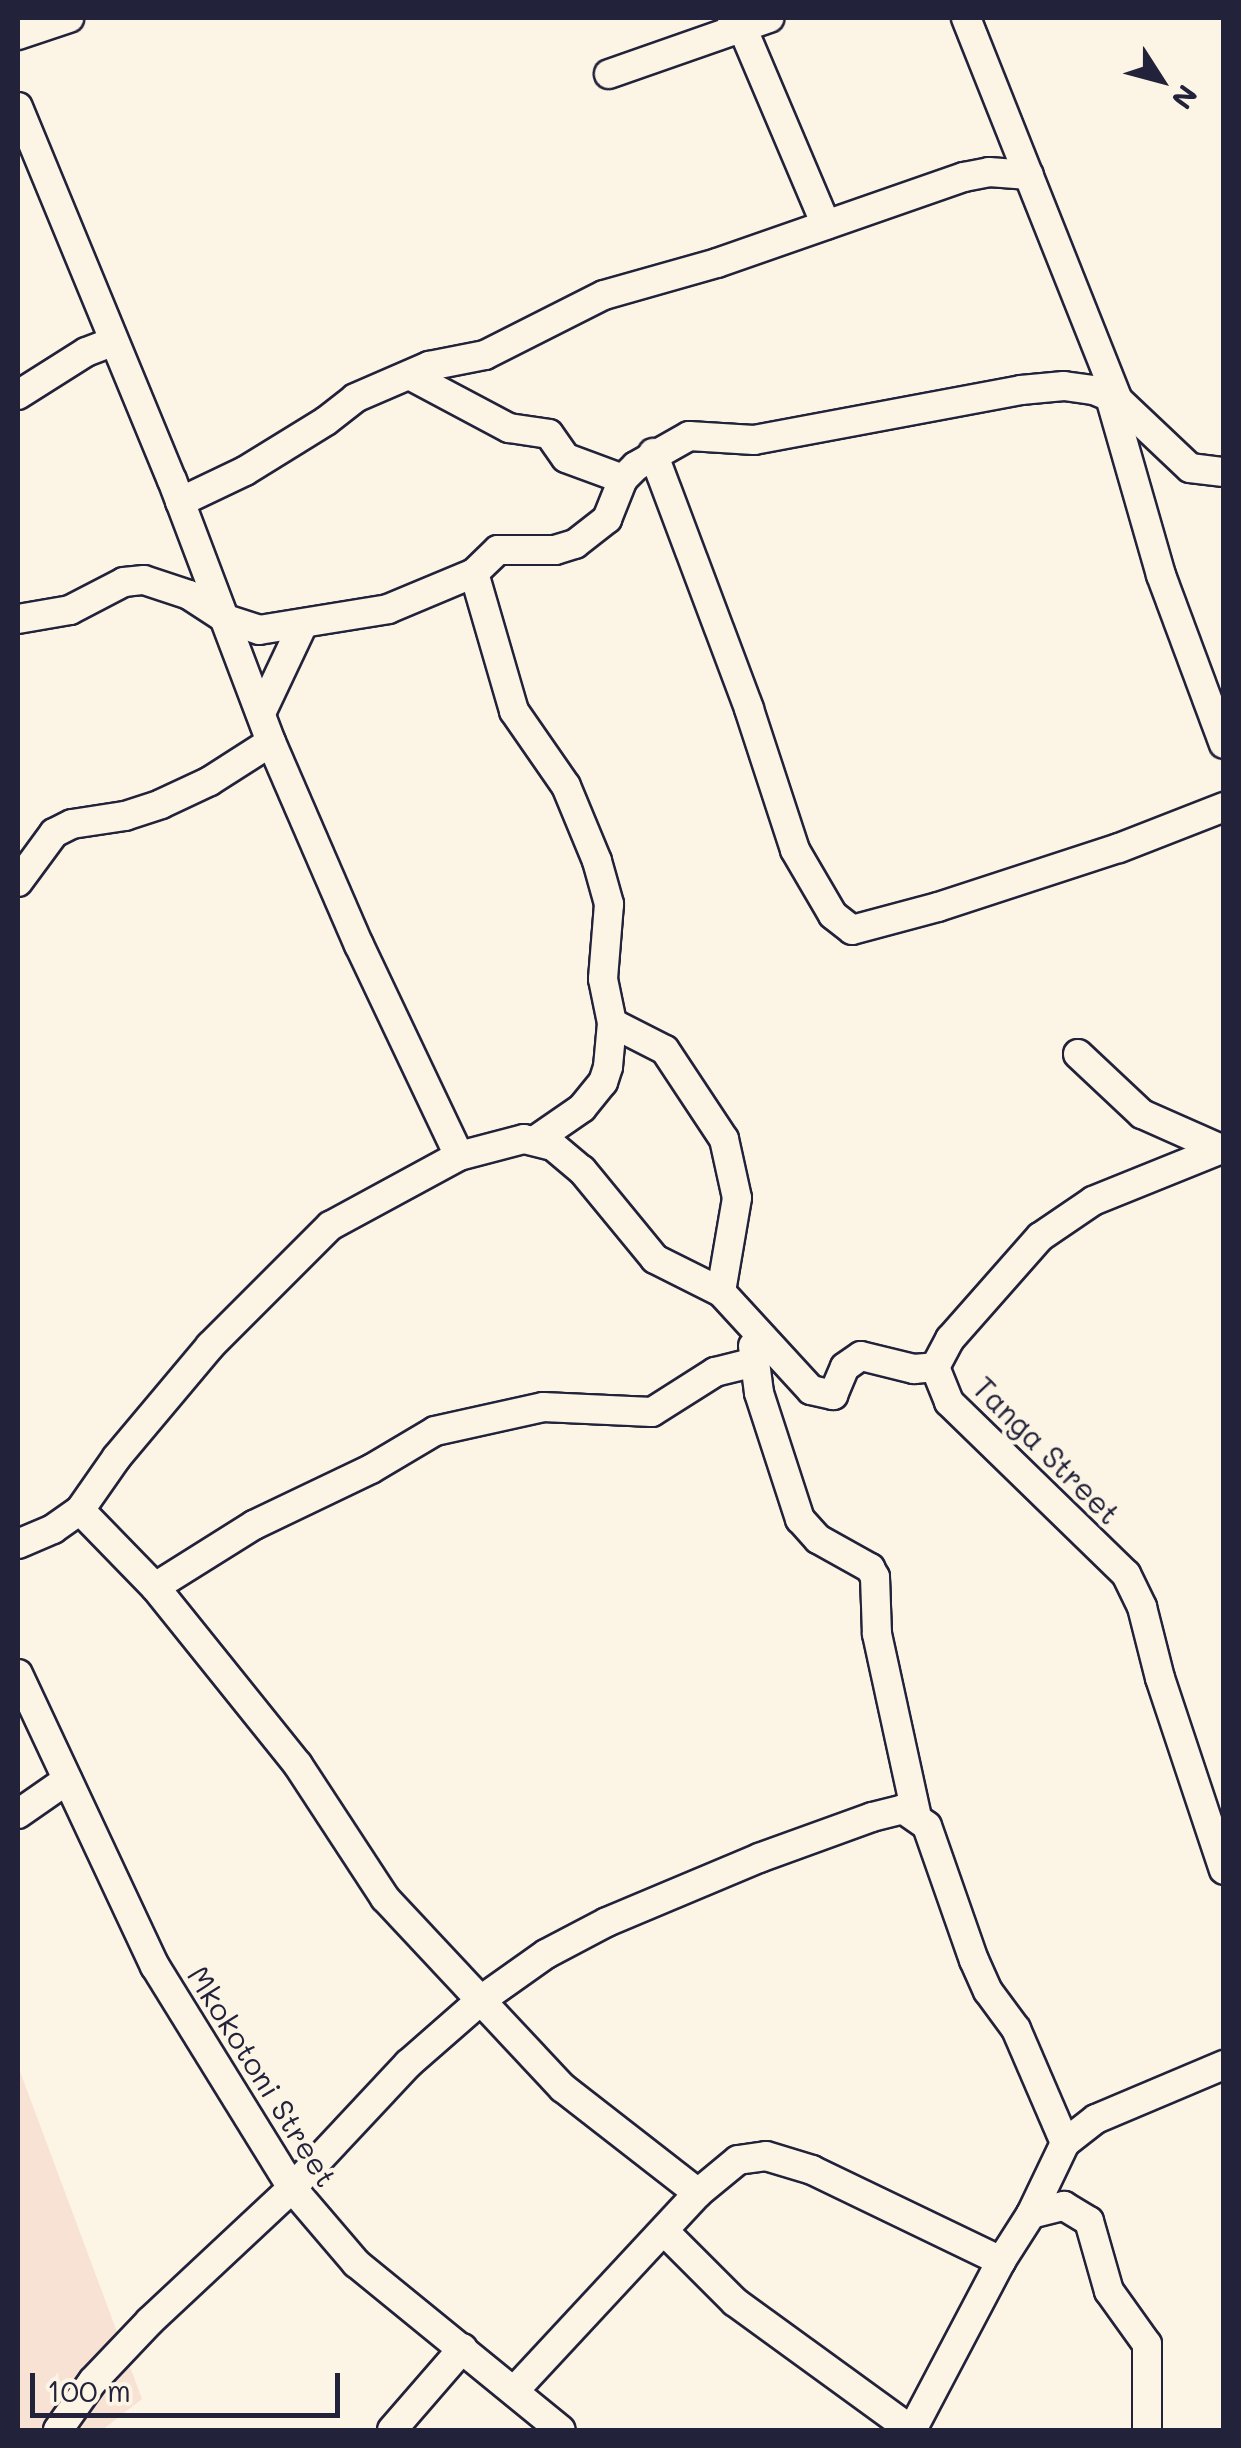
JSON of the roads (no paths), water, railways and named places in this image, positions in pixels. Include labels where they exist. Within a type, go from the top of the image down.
[{"type":"street","points":[[18,33],[69,18]]},
{"type":"street","points":[[966,18],[1114,398],[1161,575],[1224,744]]},
{"type":"street","points":[[608,74],[748,21],[826,225]]},
{"type":"street","points":[[18,107],[84,260],[112,342],[180,502],[271,742],[359,945],[460,1156]]},
{"type":"street","points":[[180,502],[245,471],[326,422],[355,398],[447,360],[485,355],[604,294],[648,285],[964,178],[990,172],[1029,175]]},
{"type":"street","points":[[18,395],[86,352],[112,342]]},
{"type":"street","points":[[411,376],[509,428],[549,434],[566,458],[623,479]]},
{"type":"street","points":[[18,619],[70,610],[124,582],[144,580],[189,595],[226,620],[258,630],[388,609],[474,573],[498,550],[554,550],[596,530],[607,518],[623,479],[653,453],[690,436],[754,440],[1021,390],[1064,386],[1114,398],[1190,468],[1224,472]]},
{"type":"street","points":[[653,453],[749,709],[794,850],[833,915],[852,930],[921,913],[1119,848],[1224,808]]},
{"type":"street","points":[[18,1544],[53,1529],[80,1510],[116,1457],[210,1346],[330,1226],[460,1156],[538,1138],[582,1108],[603,1082],[612,1023],[603,979],[608,904],[597,861],[566,786],[514,711],[474,573]]},
{"type":"street","points":[[261,713],[303,624]]},
{"type":"street","points":[[18,882],[54,832],[72,824],[125,816],[161,804],[210,780],[271,742]]},
{"type":"street","points":[[612,1023],[664,1050],[724,1140],[737,1198],[722,1292]]},
{"type":"street","points":[[1078,1054],[1142,1114],[1222,1149]]},
{"type":"street","points":[[538,1138],[554,1146],[594,1183],[655,1259],[722,1292],[781,1362],[823,1396],[833,1395],[851,1359],[861,1356],[908,1368],[934,1367]]},
{"type":"street","name":"Tanga Street","points":[[1222,1149],[1093,1201],[1040,1237],[950,1338],[934,1367],[949,1402],[1126,1574],[1142,1607],[1160,1678],[1224,1870]]},
{"type":"street","points":[[750,1324],[759,1393],[800,1519],[818,1539],[873,1572],[877,1634],[916,1813],[941,1855],[988,1991],[1016,2028],[1065,2144]]},
{"type":"street","points":[[155,1587],[254,1526],[371,1469],[436,1431],[544,1407],[652,1412],[715,1372],[756,1362]]},
{"type":"street","points":[[80,1510],[155,1587],[298,1765],[367,1876],[563,2088],[698,2193]]},
{"type":"street","name":"Mkokotoni Street","points":[[18,1674],[156,1966],[292,2188],[356,2263],[561,2430]]},
{"type":"street","points":[[18,1814],[67,1780]]},
{"type":"street","points":[[58,2430],[92,2381],[150,2321],[292,2188],[408,2064],[481,2000],[546,1954],[608,1922],[856,1822],[903,1809],[916,1813]]},
{"type":"street","points":[[664,2231],[735,2302],[911,2430],[1001,2261],[1032,2214],[1065,2144],[1096,2119],[1224,2065]]},
{"type":"street","points":[[514,2392],[698,2193],[738,2160],[766,2156],[812,2170],[1001,2261]]},
{"type":"street","points":[[1032,2214],[1064,2206],[1089,2221],[1109,2291],[1147,2344],[1148,2430]]},
{"type":"street","points":[[392,2430],[462,2348]]}]
